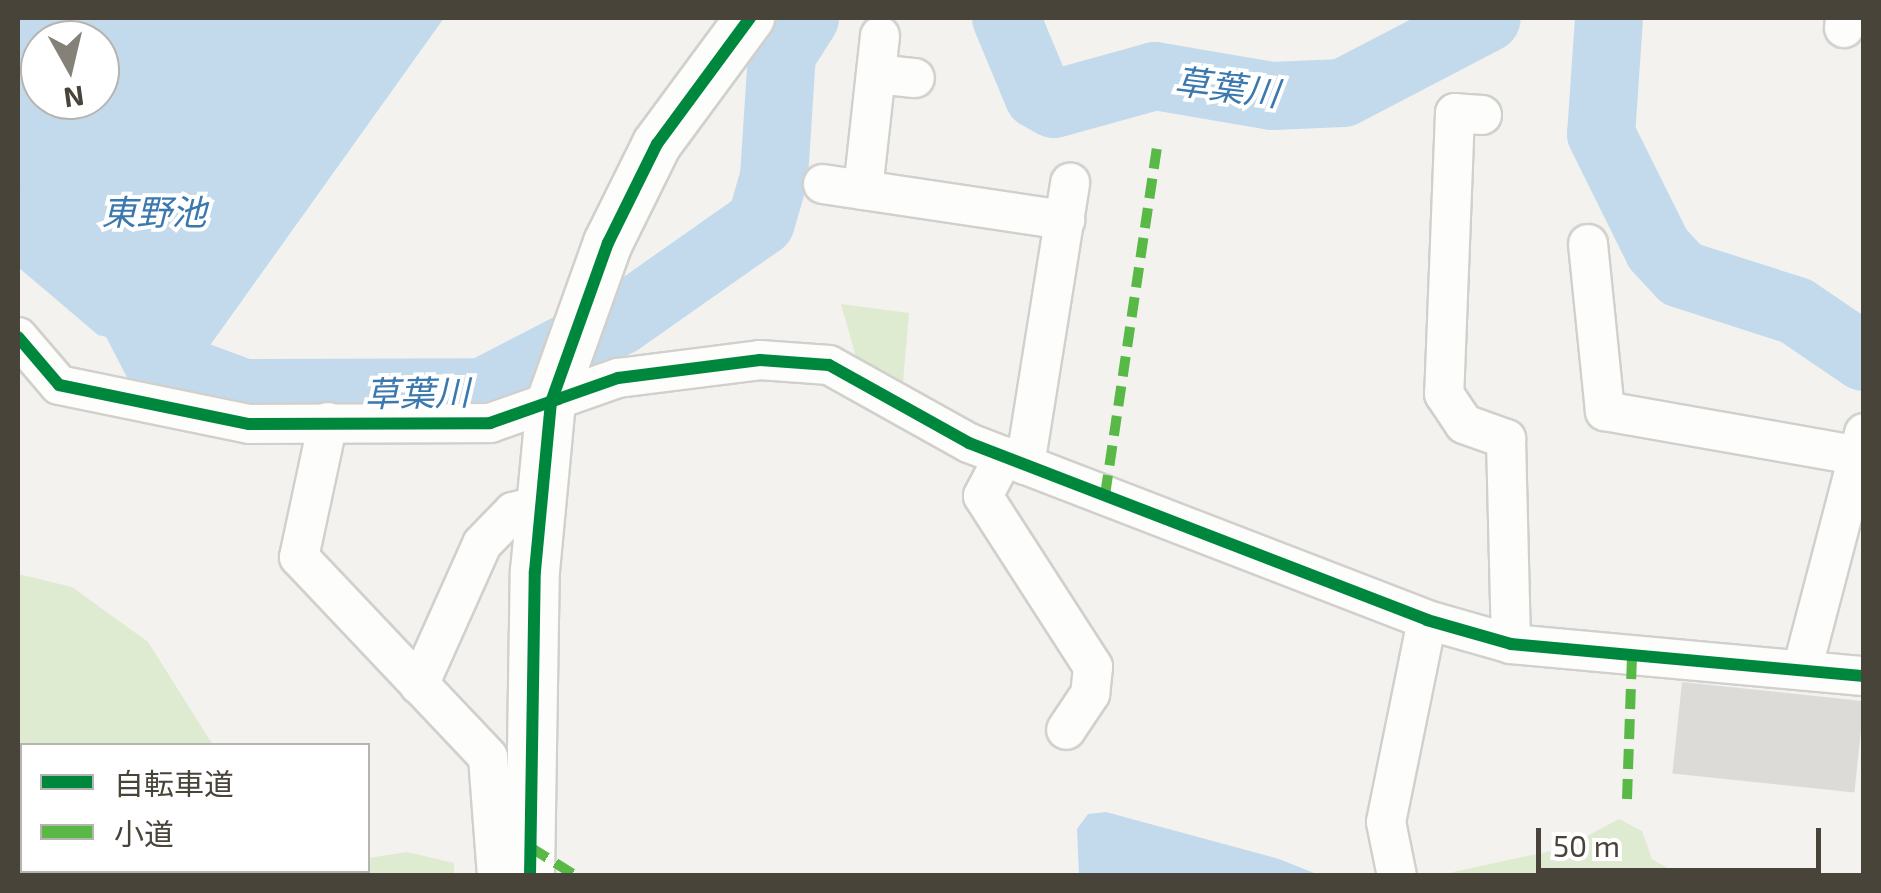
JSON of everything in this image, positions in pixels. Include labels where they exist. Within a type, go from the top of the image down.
[{"type":"street","points":[[530,876],[542,505],[552,402],[608,243],[658,144],[750,18]]},
{"type":"street","points":[[862,190],[880,36]]},
{"type":"street","points":[[876,74],[915,78]]},
{"type":"street","points":[[1482,115],[1455,114],[1429,281],[1449,412],[1506,440],[1510,644]]},
{"type":"street","points":[[823,184],[862,190],[1068,201],[1015,460],[983,496],[1093,666],[1090,694],[1066,730]]},
{"type":"street","points":[[1588,244],[1605,411],[1859,444],[1802,670]]},
{"type":"street","points":[[18,337],[60,385],[249,424],[490,423],[618,378],[760,360],[829,365],[1015,460],[1427,620],[1510,644],[1864,676]]},
{"type":"street","points":[[328,422],[300,557],[488,757],[497,876]]},
{"type":"street","points":[[419,685],[482,544],[512,512],[542,505]]},
{"type":"street","points":[[1397,876],[1386,822],[1427,620]]},
{"type":"green space","points":[[841,304],[909,313],[903,382],[858,364]]},
{"type":"green space","points":[[18,574],[72,587],[148,642],[212,743],[20,743],[20,873],[370,873],[370,858],[407,852],[454,863],[454,875],[18,875]]},
{"type":"green space","points":[[1619,819],[1642,831],[1652,859],[1680,875],[1439,875],[1565,848]]},
{"type":"water","name":"東野池","points":[[18,18],[444,18],[201,358],[98,335],[18,267]]},
{"type":"water","points":[[1106,812],[1279,859],[1319,875],[1079,875],[1077,829],[1088,814]]},
{"type":"building","points":[[1682,682],[1864,701],[1854,793],[1672,773]]},
{"type":"waterway","name":"草葉川","points":[[18,119],[67,187],[157,361],[244,393],[483,392],[620,321],[761,222],[774,177],[782,54],[805,18]]},
{"type":"waterway","name":"草葉川","points":[[1006,18],[1038,95],[1054,104],[1155,76],[1272,96],[1343,93],[1487,18]]},
{"type":"waterway","name":"草葉川","points":[[1609,18],[1601,134],[1658,249],[1681,274],[1796,311],[1864,357]]},
{"type":"marked path","points":[[1105,495],[1158,142]]},
{"type":"marked path","points":[[1627,799],[1632,656]]},
{"type":"marked path","points":[[530,847],[576,876]]},
{"type":"cycle path","points":[[530,876],[535,571],[551,402],[608,243],[657,144],[750,18]]},
{"type":"cycle path","points":[[18,337],[59,385],[249,424],[490,423],[618,378],[760,360],[829,365],[969,443],[1427,620],[1511,644],[1864,676]]}]
